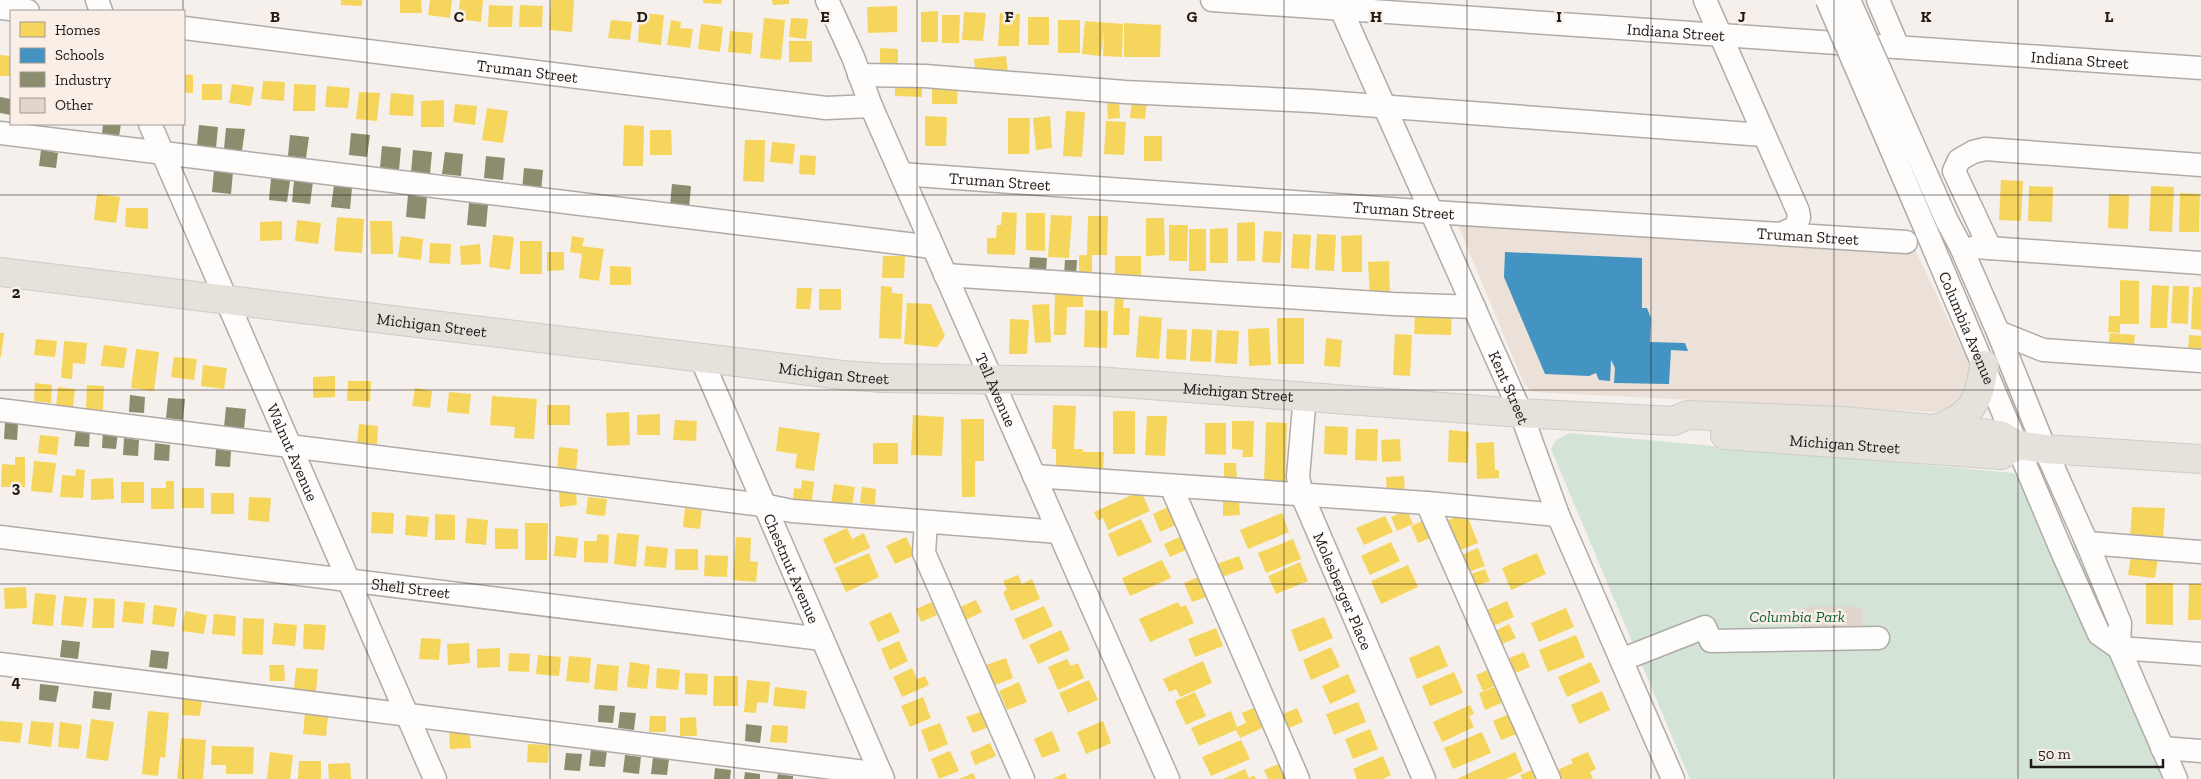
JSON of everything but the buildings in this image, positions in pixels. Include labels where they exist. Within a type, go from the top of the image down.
[{"type":"main road","name":"Michigan Street","points":[[0,272],[842,375],[1096,381],[1304,395],[1521,413],[1673,421],[1688,415],[1842,421],[2000,435],[2018,445],[2045,449],[2201,458]]},
{"type":"main road","points":[[1935,429],[1965,415],[1976,402],[1984,365]]},
{"type":"main road","name":"Michigan Street","points":[[1673,421],[1683,431],[2001,455],[2018,445]]},
{"type":"street","name":"Tell Avenue","points":[[827,0],[932,247],[1168,779]]},
{"type":"street","name":"Indiana Street","points":[[1212,0],[1339,4],[1719,35],[2201,68]]},
{"type":"street","points":[[1704,0],[1799,217],[1796,227],[1781,234]]},
{"type":"street","name":"Columbia Avenue","points":[[1827,0],[2018,445],[2062,554],[2099,634],[2119,648]]},
{"type":"street","name":"Columbia Avenue","points":[[1849,0],[1947,221],[1961,247],[1998,332],[2045,449],[2087,543],[2120,623],[2119,648],[2176,779]]},
{"type":"street","points":[[1878,0],[1898,47]]},
{"type":"street","name":"Kent Street","points":[[1339,4],[1521,413],[1558,516],[1673,779]]},
{"type":"street","points":[[0,8],[19,10]]},
{"type":"street","name":"Truman Street","points":[[185,28],[826,108],[871,106]]},
{"type":"street","points":[[859,75],[925,76],[1126,92],[1312,101],[1762,135]]},
{"type":"street","name":"Walnut Avenue","points":[[150,125],[436,779]]},
{"type":"street","points":[[0,133],[932,247]]},
{"type":"street","points":[[1990,248],[1970,201],[1954,171],[1958,160],[1973,152],[1985,149],[2201,165]]},
{"type":"street","name":"Truman Street","points":[[901,174],[1433,212],[1906,242]]},
{"type":"street","points":[[1961,247],[2201,263]]},
{"type":"street","points":[[945,275],[1393,304],[1474,307]]},
{"type":"street","points":[[1998,332],[2043,350],[2201,362]]},
{"type":"street","name":"Chestnut Avenue","points":[[700,358],[882,776]]},
{"type":"street","name":"Molesberger Place","points":[[1304,395],[1298,478],[1302,495],[1424,779]]},
{"type":"street","points":[[0,410],[763,505],[792,512],[1059,532]]},
{"type":"street","points":[[1034,476],[1427,503],[1558,516]]},
{"type":"street","points":[[1171,486],[1298,779]]},
{"type":"street","points":[[1427,503],[1548,779]]},
{"type":"street","points":[[926,522],[924,553],[1023,779]]},
{"type":"street","name":"Shell Street","points":[[0,537],[822,639]]},
{"type":"street","points":[[2087,543],[2201,552]]},
{"type":"street","points":[[1621,660],[1705,627],[1711,641],[1878,638]]},
{"type":"street","points":[[2119,648],[2201,654]]},
{"type":"street","points":[[0,664],[407,714],[882,776]]},
{"type":"street","points":[[2162,748],[2201,751]]},
{"type":"shaded area","points":[[1458,225],[1912,243],[1973,372],[1959,405],[1934,412],[1533,392],[1524,384]]},
{"type":"green space","name":"Columbia Park","points":[[1570,433],[2014,473],[2074,545],[2176,779],[1690,779],[1551,449],[1556,440]]}]
